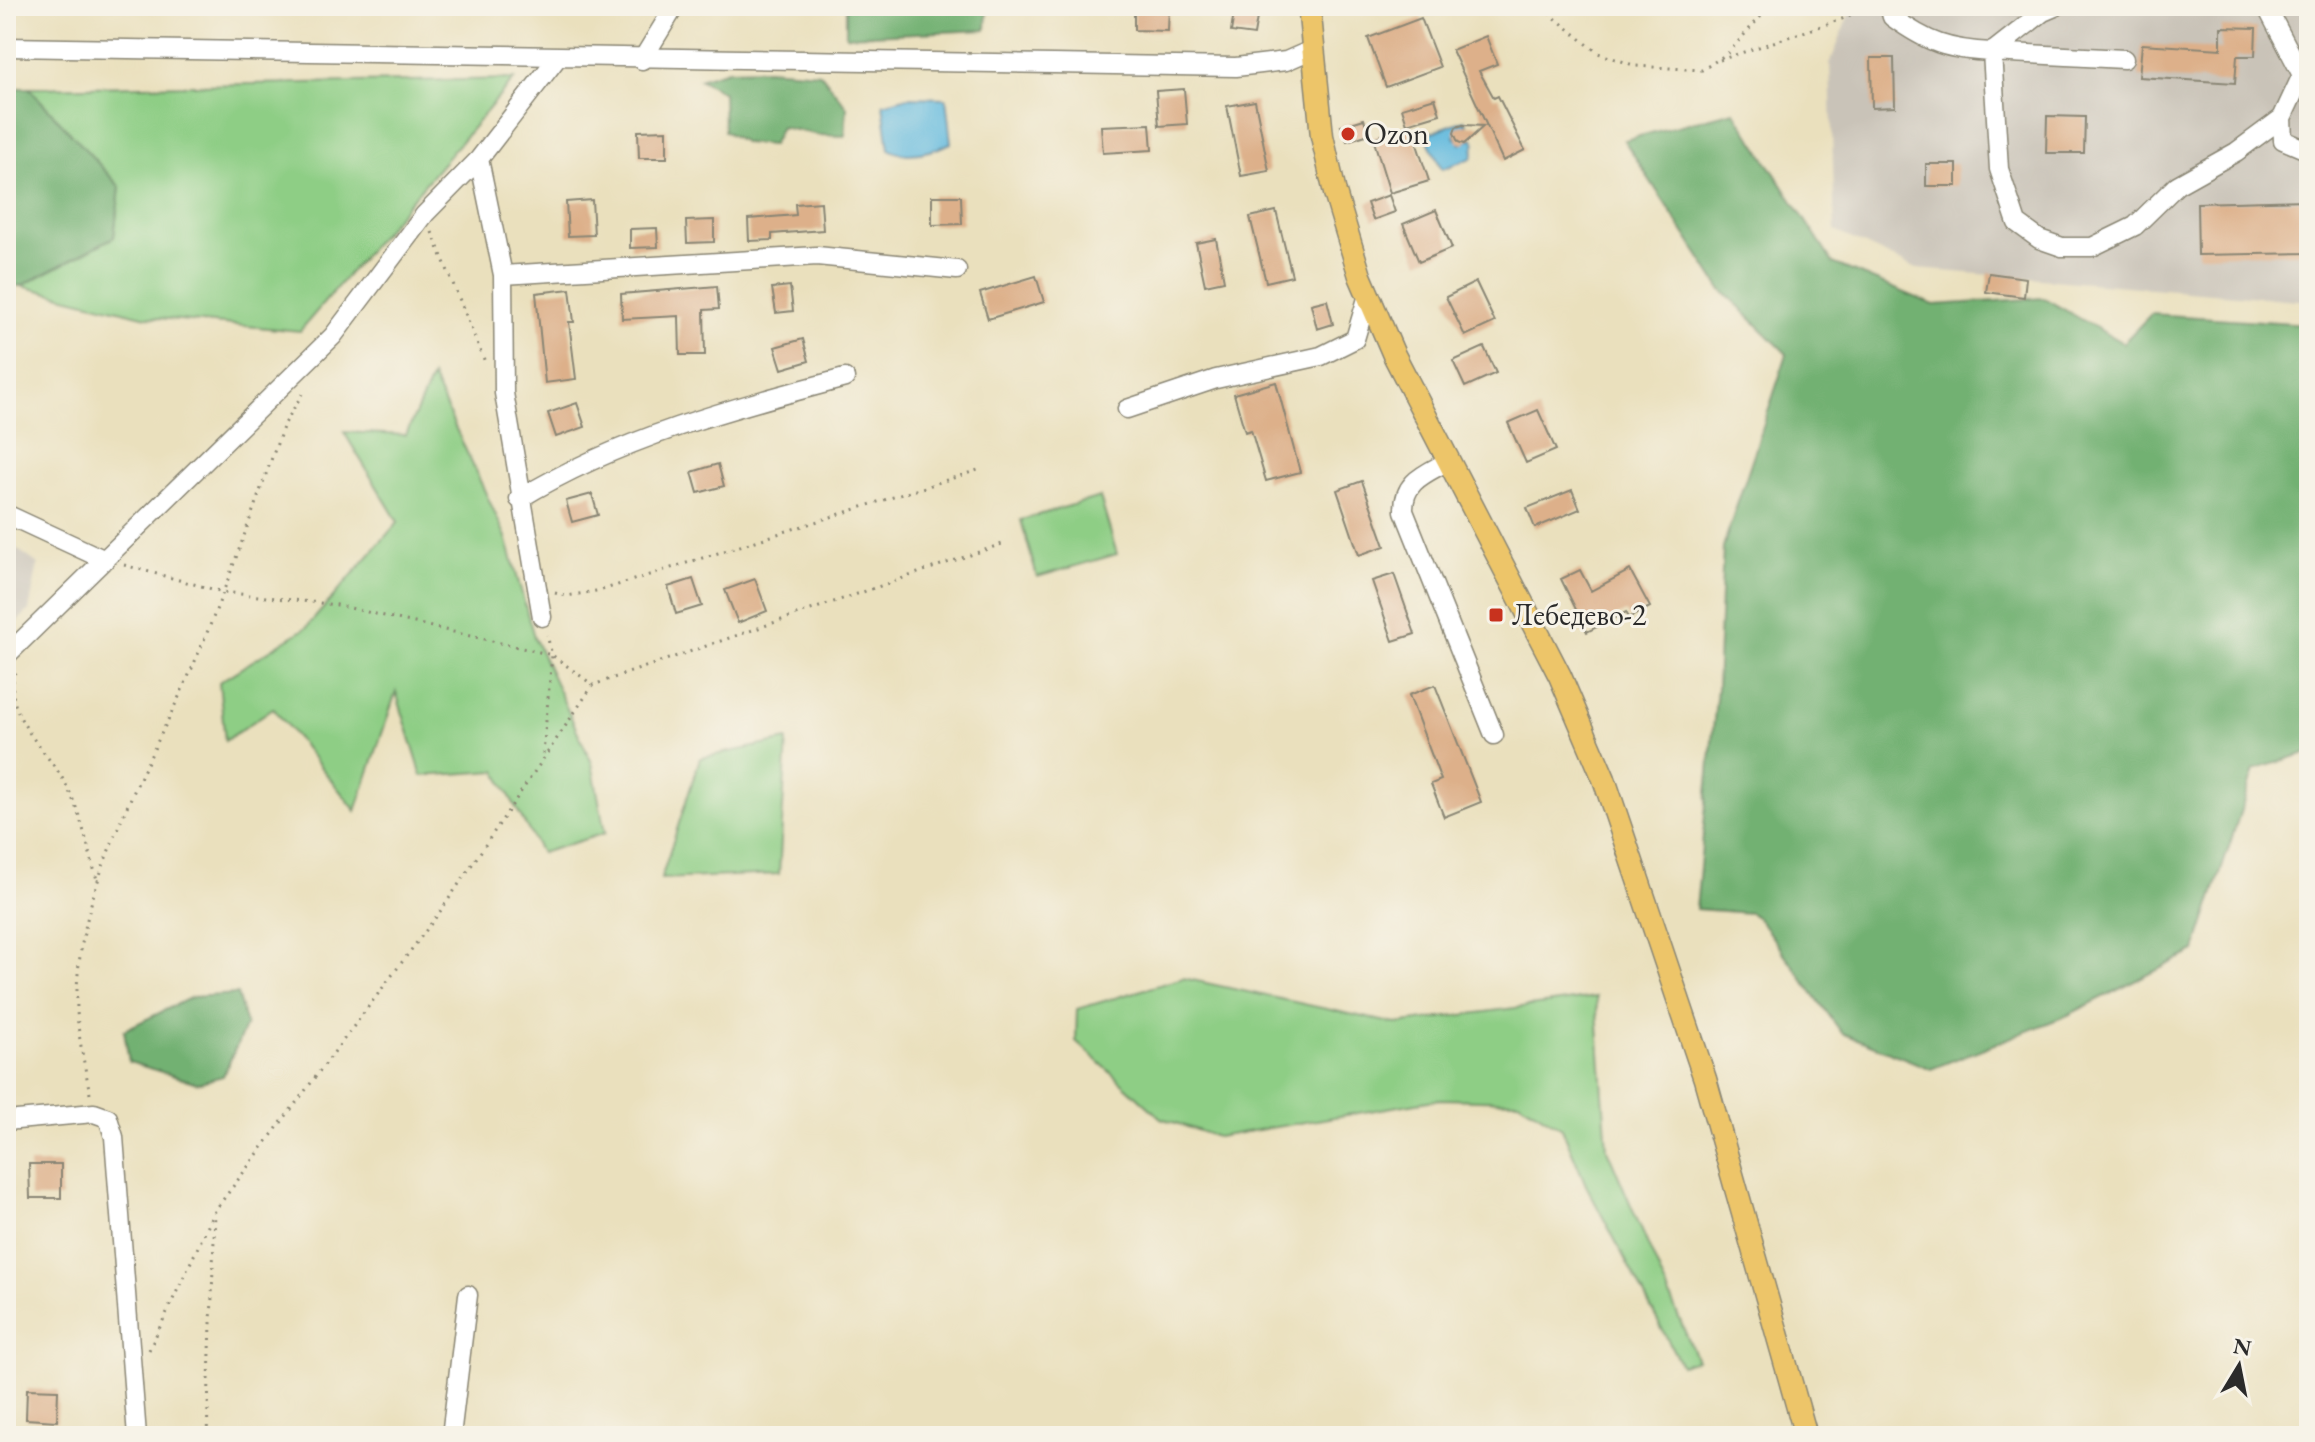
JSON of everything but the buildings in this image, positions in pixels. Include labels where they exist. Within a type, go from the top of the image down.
[{"type":"main road","points":[[1309,6],[1311,50],[1331,179],[1368,295],[1401,368],[1560,676],[1608,790],[1705,1079],[1806,1436]]},
{"type":"street","points":[[642,60],[675,6]]},
{"type":"street","points":[[1889,6],[1892,17],[1919,36],[1951,50],[2124,59]]},
{"type":"street","points":[[1992,52],[2043,12],[2057,6]]},
{"type":"street","points":[[1992,52],[1999,169],[2017,223],[2039,239],[2062,247],[2092,247],[2135,226],[2177,185],[2236,152],[2282,118],[2306,75],[2266,6]]},
{"type":"street","points":[[6,47],[642,60],[1236,67],[1286,61],[1311,50]]},
{"type":"street","points":[[6,656],[333,336],[425,214],[479,159],[558,57]]},
{"type":"street","points":[[2282,118],[2283,140],[2309,151]]},
{"type":"street","points":[[479,159],[503,275],[504,393],[519,499],[542,617]]},
{"type":"street","points":[[503,275],[817,256],[957,270]]},
{"type":"street","points":[[1127,409],[1216,379],[1321,356],[1355,339],[1368,295]]},
{"type":"street","points":[[519,499],[567,470],[676,427],[722,410],[845,378]]},
{"type":"street","points":[[1450,460],[1409,483],[1403,494],[1404,511],[1494,735]]},
{"type":"street","points":[[6,514],[105,560]]},
{"type":"street","points":[[6,1121],[94,1113],[108,1118],[114,1137],[137,1436]]},
{"type":"street","points":[[451,1436],[468,1295]]},
{"type":"path","points":[[1549,13],[1598,53],[1636,66],[1702,70],[1728,53],[1770,6]]},
{"type":"path","points":[[1716,61],[1842,19],[1868,6]]},
{"type":"path","points":[[425,214],[478,349],[504,393]]},
{"type":"path","points":[[94,1113],[77,1009],[83,945],[98,883],[138,780],[193,667],[283,427],[305,388]]},
{"type":"path","points":[[536,588],[567,596],[602,590],[978,470]]},
{"type":"path","points":[[132,1387],[216,1209],[442,909],[593,685],[1005,543]]},
{"type":"path","points":[[105,560],[223,592],[337,605],[552,655],[593,685]]},
{"type":"path","points":[[542,617],[552,655],[543,758]]},
{"type":"path","points":[[27,635],[10,689],[30,734],[70,791],[98,883]]},
{"type":"path","points":[[207,1436],[216,1209]]},
{"type":"shaded area","points":[[1852,6],[2309,6],[2309,301],[1917,269],[1835,231],[1830,64]]},
{"type":"shaded area","points":[[6,541],[38,564],[29,610],[6,633]]},
{"type":"green space","points":[[846,6],[987,6],[986,30],[846,36]]},
{"type":"green space","points":[[728,70],[820,73],[847,107],[845,136],[819,135],[781,127],[772,145],[745,143],[724,131],[723,92],[699,79]]},
{"type":"green space","points":[[514,79],[300,331],[147,317],[21,286],[114,237],[120,187],[29,88]]},
{"type":"green space","points":[[6,88],[29,88],[120,187],[114,237],[21,286],[6,285]]},
{"type":"green space","points":[[1734,111],[1833,263],[1934,305],[2044,298],[2123,343],[2151,314],[2309,324],[2309,752],[2254,770],[2195,951],[2068,1015],[1931,1069],[1842,1033],[1759,919],[1750,913],[1696,909],[1717,688],[1723,547],[1787,354],[1720,288],[1624,140]]},
{"type":"green space","points":[[432,377],[506,537],[534,637],[592,763],[605,833],[541,853],[496,771],[422,776],[396,692],[356,811],[273,708],[225,741],[219,682],[307,627],[398,522],[344,432],[406,435]]},
{"type":"green space","points":[[1100,497],[1117,554],[1037,577],[1021,520]]},
{"type":"green space","points":[[787,740],[779,874],[661,879],[700,758]]},
{"type":"green space","points":[[1183,978],[1396,1024],[1596,997],[1607,1149],[1697,1360],[1681,1365],[1586,1185],[1562,1128],[1518,1101],[1440,1099],[1217,1137],[1161,1118],[1076,1041],[1077,1009]]},
{"type":"green space","points":[[237,994],[246,1025],[223,1076],[197,1083],[129,1062],[124,1030],[192,997]]},
{"type":"water","points":[[908,97],[946,98],[951,143],[912,154],[889,149],[883,104]]},
{"type":"water","points":[[1465,120],[1468,126],[1457,128],[1454,137],[1461,144],[1472,138],[1475,141],[1472,158],[1442,169],[1429,143],[1429,133]]},
{"type":"place","name":"Ozon","points":[[1348,134]]},
{"type":"place","name":"Лебедево-2","points":[[1496,615]]}]
